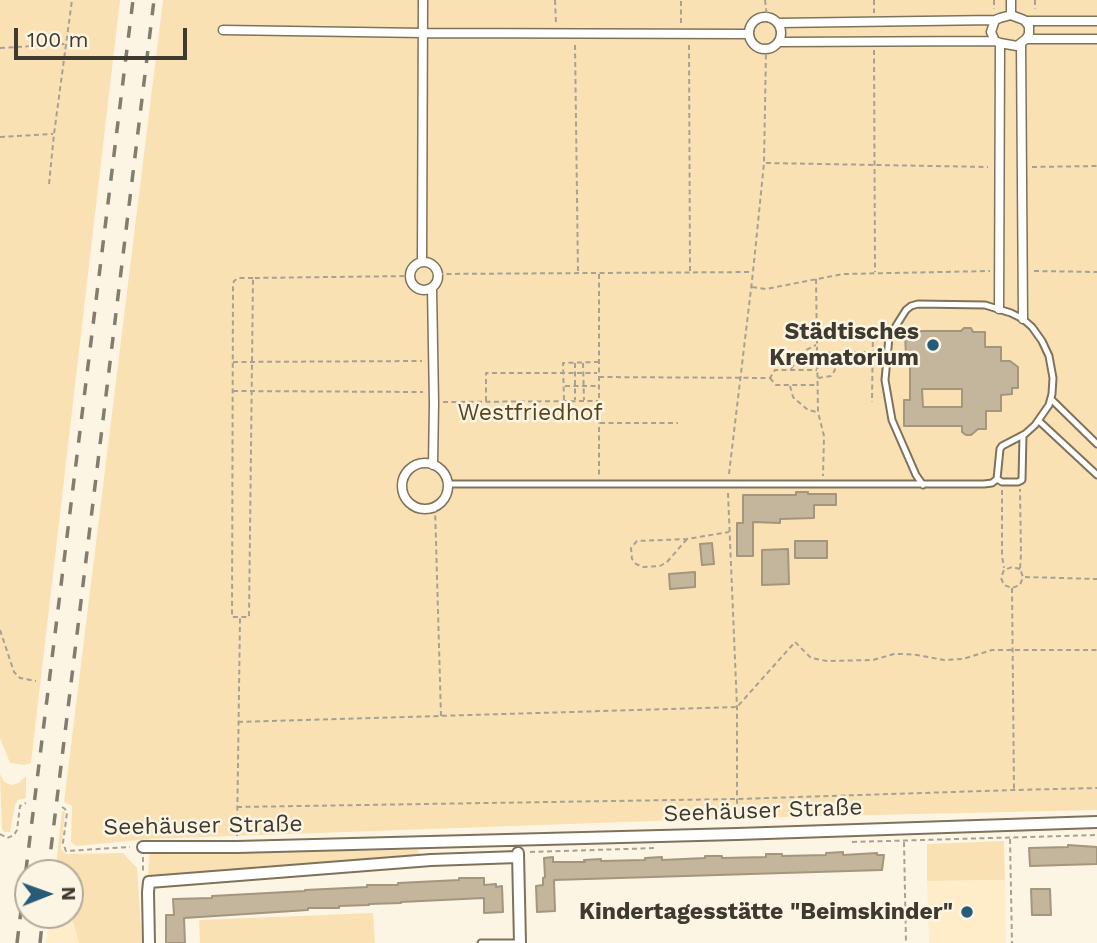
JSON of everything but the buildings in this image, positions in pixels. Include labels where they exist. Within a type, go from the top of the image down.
[{"type":"street","points":[[422,262],[423,0]]},
{"type":"street","points":[[1011,0],[1011,15]]},
{"type":"street","points":[[778,23],[995,20],[1011,15],[1026,21],[1097,21]]},
{"type":"street","points":[[767,17],[778,23],[781,34],[775,47],[766,50],[755,46],[750,40],[748,34],[755,20],[767,17]]},
{"type":"street","points":[[995,20],[991,32],[998,42],[999,309]]},
{"type":"street","points":[[779,42],[998,42],[1017,46],[1029,34],[1026,21]]},
{"type":"street","points":[[223,30],[748,34]]},
{"type":"street","points":[[1024,41],[1097,39]]},
{"type":"street","points":[[1023,319],[1024,41]]},
{"type":"street","points":[[432,288],[421,290],[412,282],[410,276],[413,267],[422,262],[433,265],[438,274],[432,288],[433,465]]},
{"type":"street","points":[[425,463],[441,470],[448,484],[442,502],[435,507],[423,509],[415,508],[406,501],[401,486],[407,471],[413,466],[425,463]]},
{"type":"street","name":"Seehäuser Straße","points":[[143,847],[737,834],[1097,822]]},
{"type":"street","points":[[518,839],[520,943]]},
{"type":"street","points":[[431,841],[431,860]]},
{"type":"street","name":"Seehäuser Straße","points":[[149,882],[431,860],[518,857]]},
{"type":"street","points":[[149,882],[149,943]]},
{"type":"lane","points":[[923,485],[916,475],[891,416],[885,377],[890,334],[908,308],[915,304],[980,304],[999,309],[1023,319],[1039,336],[1049,356],[1053,378],[1051,399],[1039,421],[1023,435],[999,449],[1000,480]]},
{"type":"lane","points":[[1051,399],[1097,444]]},
{"type":"lane","points":[[1039,421],[1097,475]]},
{"type":"lane","points":[[448,484],[987,484],[1000,480],[1020,481],[1023,435]]},
{"type":"lane","points":[[481,943],[520,943]]},
{"type":"path","points":[[49,184],[72,0]]},
{"type":"path","points":[[555,0],[556,17]]},
{"type":"path","points":[[681,0],[685,34],[690,272]]},
{"type":"path","points":[[765,0],[767,17]]},
{"type":"path","points":[[874,0],[874,22]]},
{"type":"path","points":[[575,34],[578,273]]},
{"type":"path","points":[[874,41],[875,273]]},
{"type":"path","points":[[0,48],[66,44]]},
{"type":"path","points":[[737,834],[737,707],[728,483],[764,163],[766,50]]},
{"type":"path","points":[[0,137],[54,134]]},
{"type":"path","points":[[764,163],[999,167]]},
{"type":"path","points":[[1022,167],[1097,166]]},
{"type":"path","points":[[438,274],[753,271]]},
{"type":"path","points":[[751,287],[766,289],[843,274],[998,271]]},
{"type":"path","points":[[1023,271],[1097,272]]},
{"type":"path","points":[[598,273],[599,483]]},
{"type":"path","points":[[253,278],[249,617],[232,617],[233,282],[238,278],[410,276]]},
{"type":"path","points":[[816,279],[818,412],[824,436],[823,484]]},
{"type":"path","points":[[817,330],[873,328],[872,402]]},
{"type":"path","points":[[791,370],[800,353],[817,345]]},
{"type":"path","points":[[817,353],[873,352]]},
{"type":"path","points":[[817,360],[832,363],[835,370],[831,376],[818,378]]},
{"type":"path","points":[[233,362],[434,361]]},
{"type":"path","points":[[575,362],[575,401]]},
{"type":"path","points":[[583,362],[584,401]]},
{"type":"path","points":[[564,401],[563,363],[599,362]]},
{"type":"path","points":[[770,378],[775,370],[817,370]]},
{"type":"path","points":[[486,402],[486,373],[599,373]]},
{"type":"path","points":[[599,377],[770,378],[776,385],[818,385]]},
{"type":"path","points":[[790,385],[793,397],[808,410],[818,412]]},
{"type":"path","points":[[564,386],[599,386]]},
{"type":"path","points":[[233,391],[434,392]]},
{"type":"path","points":[[434,402],[599,401]]},
{"type":"path","points":[[599,423],[678,423]]},
{"type":"path","points":[[1000,480],[1004,569],[1001,578],[1004,585],[1012,588],[1020,585],[1023,577],[1020,569],[1020,481]]},
{"type":"path","points":[[435,507],[441,716]]},
{"type":"path","points":[[687,540],[662,566],[643,567],[632,559],[631,548],[637,541],[687,540],[730,532]]},
{"type":"path","points":[[1004,569],[1012,566],[1020,569]]},
{"type":"path","points":[[1023,577],[1097,579]]},
{"type":"path","points":[[1012,588],[1014,790]]},
{"type":"path","points":[[237,847],[240,617]]},
{"type":"path","points":[[0,630],[13,671],[20,678],[36,681]]},
{"type":"path","points":[[239,722],[737,707],[795,642],[811,658],[827,661],[873,660],[894,654],[944,660],[963,659],[992,650],[1012,649],[1097,650]]},
{"type":"path","points":[[237,807],[737,799],[1097,789]]},
{"type":"path","points":[[0,834],[7,838],[14,835],[20,806],[26,803]]},
{"type":"path","name":"Seehäuser Straße","points":[[62,807],[67,813],[63,843],[66,850],[143,847]]},
{"type":"path","points":[[1010,838],[1013,943]]},
{"type":"path","points":[[904,841],[906,943]]},
{"type":"path","points":[[143,847],[144,875],[149,882]]},
{"type":"shaded area","name":"Kindertagesstätte \"Beimskinder\"","points":[[1005,880],[1006,943],[929,943],[927,881]]},
{"type":"shaded area","points":[[48,929],[74,929],[79,943],[46,943]]},
{"type":"green space","points":[[0,0],[120,0],[31,763],[24,765],[10,763],[0,738]]},
{"type":"green space","name":"Westfriedhof","points":[[163,0],[1097,0],[1097,810],[737,818],[150,839],[76,846],[71,842],[72,806],[64,802]]},
{"type":"green space","points":[[0,774],[4,782],[11,785],[19,783],[26,776],[26,798],[18,800],[15,805],[10,832],[4,832],[2,829]]},
{"type":"green space","points":[[62,811],[65,812],[61,849],[66,854],[123,853],[137,868],[142,943],[79,943],[75,929],[84,929],[84,859],[57,859]]},
{"type":"green space","points":[[1004,841],[1005,880],[927,881],[927,844]]},
{"type":"green space","points":[[418,850],[419,855],[416,857],[148,875],[149,856],[157,853]]},
{"type":"green space","points":[[373,913],[375,943],[200,943],[199,920]]},
{"type":"railway","points":[[17,943],[133,0]]},
{"type":"railway","points":[[50,859],[154,0]]},
{"type":"railway","points":[[40,943],[42,929]]},
{"type":"place","name":"Städtisches Krematorium","points":[[933,345]]},
{"type":"place","name":"Kindertagesstätte \"Beimskinder\"","points":[[967,912]]}]
